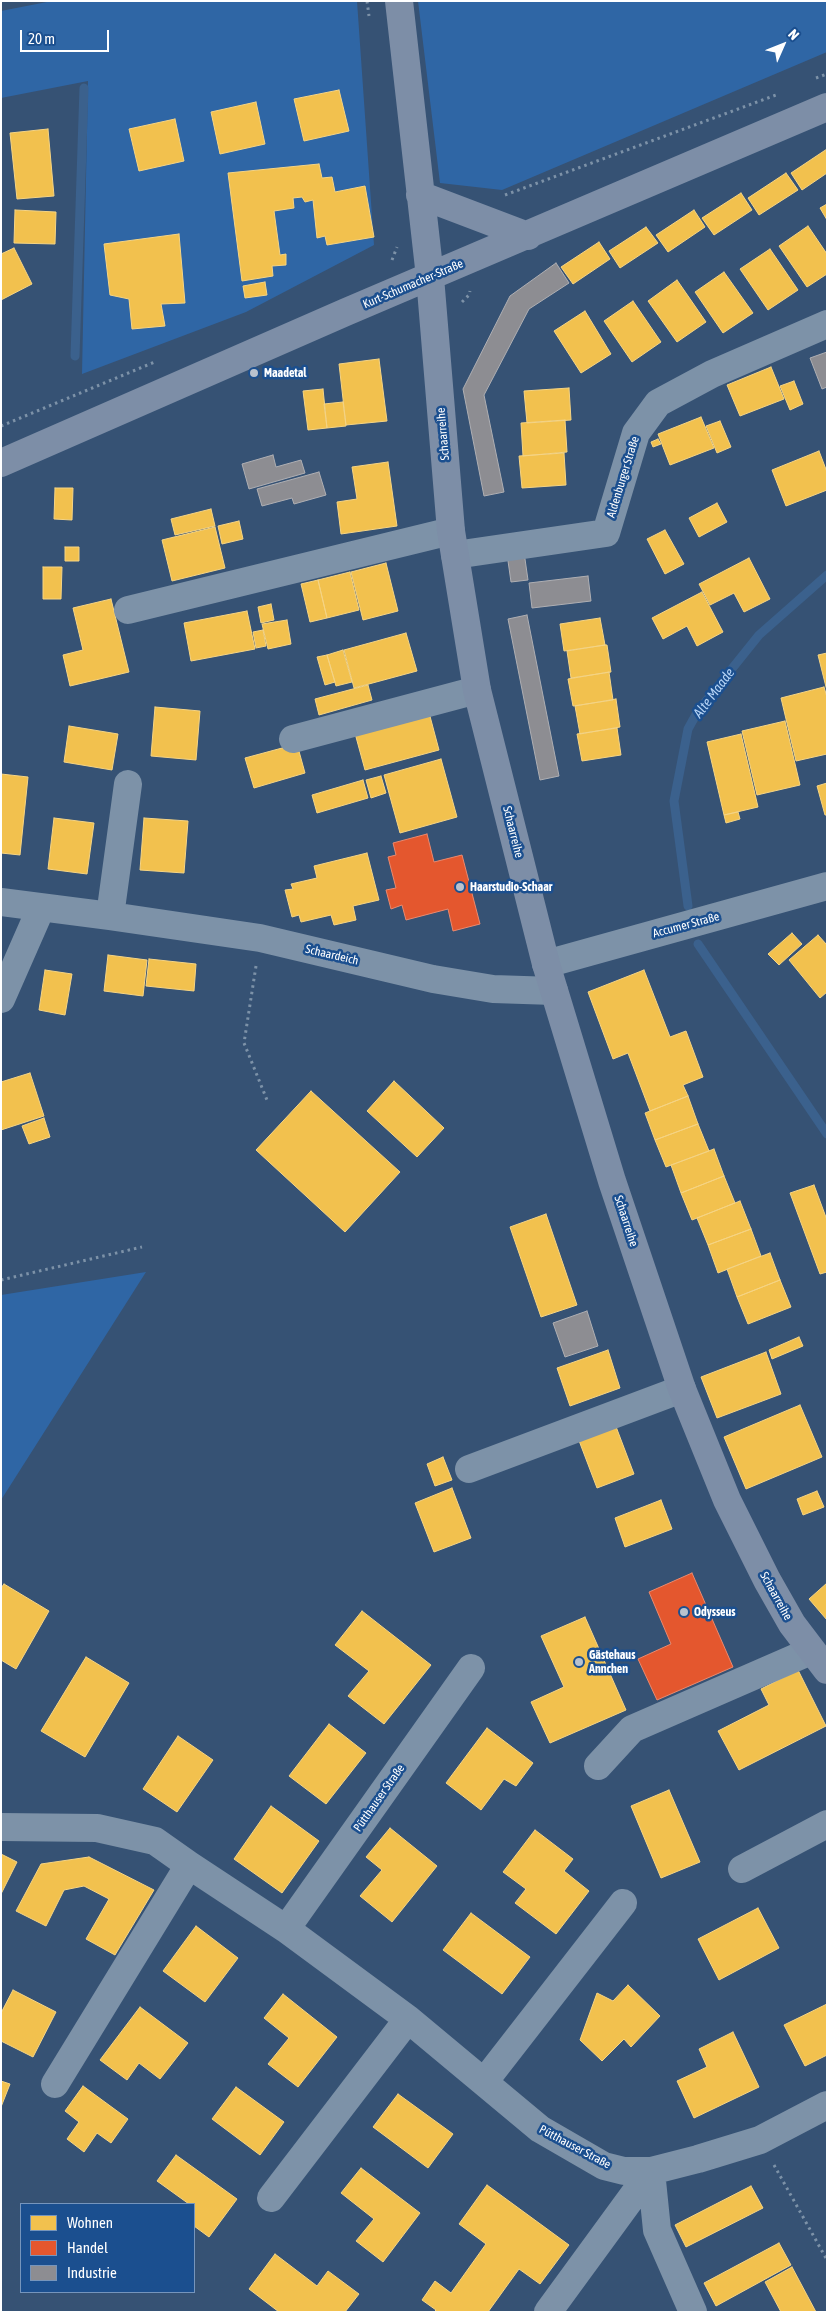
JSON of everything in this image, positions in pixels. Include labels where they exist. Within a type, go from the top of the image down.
[{"type":"main road","name":"Schaarreihe","points":[[399,1],[430,276],[453,543],[477,690],[546,964],[612,1181],[682,1389],[727,1500],[762,1572],[792,1624],[819,1660]]},
{"type":"main road","name":"Kurt-Schumacher-Straße","points":[[1,463],[430,276],[827,108]]},
{"type":"main road","points":[[420,195],[528,236]]},
{"type":"street","name":"Aldenburger Straße","points":[[453,543],[606,532],[636,433],[658,403],[712,374],[827,324]]},
{"type":"street","points":[[128,610],[453,543]]},
{"type":"street","points":[[293,739],[477,690]]},
{"type":"street","points":[[110,916],[128,784]]},
{"type":"street","name":"Accumer Straße","points":[[546,964],[827,886]]},
{"type":"street","name":"Schaardeich","points":[[1,902],[260,938],[433,979],[493,989],[554,991]]},
{"type":"street","points":[[1,999],[41,908]]},
{"type":"street","points":[[469,1469],[682,1389]]},
{"type":"street","points":[[598,1766],[632,1729],[819,1660]]},
{"type":"street","name":"Pütthauser Straße","points":[[286,1929],[471,1668]]},
{"type":"street","points":[[742,1869],[827,1824]]},
{"type":"street","name":"Pütthauser Straße","points":[[1,1827],[97,1828],[155,1841],[286,1929],[408,2019],[540,2129],[604,2166],[624,2171],[651,2171],[760,2140],[827,2105]]},
{"type":"street","points":[[54,2084],[189,1865]]},
{"type":"street","points":[[484,2082],[623,1903]]},
{"type":"street","points":[[271,2198],[408,2019]]},
{"type":"street","points":[[548,2312],[651,2171]]},
{"type":"street","points":[[651,2171],[657,2230],[693,2312]]},
{"type":"path","points":[[811,80],[827,74]]},
{"type":"path","points":[[502,196],[780,93]]},
{"type":"path","points":[[390,263],[398,241]]},
{"type":"path","points":[[260,938],[244,1043],[267,1100]]},
{"type":"path","points":[[1,1280],[142,1247]]},
{"type":"path","points":[[760,2140],[827,2260]]},
{"type":"shaded area","points":[[52,1],[357,1],[374,245],[246,312],[82,374],[88,81],[1,98],[1,11]]},
{"type":"shaded area","points":[[418,1],[827,1],[827,52],[502,190],[440,183]]},
{"type":"shaded area","points":[[146,1272],[1,1500],[1,1295]]},
{"type":"building: Wohnen","points":[[339,90],[349,131],[304,141],[294,99]]},
{"type":"building: Wohnen","points":[[256,102],[265,144],[220,154],[211,112]]},
{"type":"building: Wohnen","points":[[175,119],[184,161],[139,171],[129,129]]},
{"type":"building: Wohnen","points":[[48,129],[54,196],[17,199],[10,133]]},
{"type":"building: Wohnen","points":[[827,149],[827,173],[802,190],[791,173]]},
{"type":"building: Wohnen","points":[[319,164],[322,178],[332,177],[335,192],[365,186],[374,237],[327,245],[325,236],[317,238],[313,200],[305,202],[302,197],[293,198],[294,208],[274,211],[280,255],[286,254],[286,265],[272,266],[273,276],[242,281],[228,173]]},
{"type":"building: Wohnen","points":[[786,173],[798,190],[759,215],[748,198]]},
{"type":"building: Wohnen","points":[[741,193],[752,210],[714,235],[702,218]]},
{"type":"building: Wohnen","points":[[827,204],[827,220],[820,208]]},
{"type":"building: Wohnen","points":[[15,210],[56,212],[55,244],[14,243]]},
{"type":"building: Wohnen","points":[[694,210],[705,227],[668,252],[656,235]]},
{"type":"building: Wohnen","points":[[808,226],[827,254],[827,274],[807,287],[779,246]]},
{"type":"building: Wohnen","points":[[646,227],[658,243],[620,268],[609,251]]},
{"type":"building: Wohnen","points":[[179,234],[185,303],[161,304],[165,326],[132,329],[129,299],[110,295],[104,244]]},
{"type":"building: Wohnen","points":[[599,242],[610,259],[573,284],[561,267]]},
{"type":"building: Wohnen","points":[[14,248],[32,284],[1,300],[1,254]]},
{"type":"building: Wohnen","points":[[770,249],[798,290],[768,310],[740,269]]},
{"type":"building: Wohnen","points":[[724,272],[753,313],[723,333],[695,292]]},
{"type":"building: Wohnen","points":[[677,280],[706,322],[677,342],[648,301]]},
{"type":"building: Wohnen","points":[[265,282],[267,295],[245,298],[243,286]]},
{"type":"building: Wohnen","points":[[633,301],[661,342],[632,362],[604,321]]},
{"type":"building: Wohnen","points":[[585,311],[611,354],[581,373],[554,331]]},
{"type":"building: Wohnen","points":[[379,359],[387,421],[346,425],[339,364]]},
{"type":"building: Wohnen","points":[[771,367],[784,399],[740,416],[727,385]]},
{"type":"building: Wohnen","points":[[794,381],[803,404],[790,410],[780,386]]},
{"type":"building: Wohnen","points":[[569,388],[571,420],[527,423],[524,391]]},
{"type":"building: Wohnen","points":[[323,389],[327,428],[308,430],[303,391]]},
{"type":"building: Wohnen","points":[[343,402],[346,426],[327,428],[324,404]]},
{"type":"building: Wohnen","points":[[701,417],[714,448],[670,465],[658,434]]},
{"type":"building: Wohnen","points":[[565,420],[567,452],[523,456],[521,423]]},
{"type":"building: Wohnen","points":[[720,421],[731,447],[717,453],[706,426]]},
{"type":"building: Wohnen","points":[[658,439],[661,444],[653,447],[651,442]]},
{"type":"building: Wohnen","points":[[819,451],[827,472],[827,490],[786,506],[772,470]]},
{"type":"building: Wohnen","points":[[564,453],[566,485],[522,488],[519,456]]},
{"type":"building: Wohnen","points":[[388,462],[397,526],[341,534],[337,502],[357,499],[352,467]]},
{"type":"building: Wohnen","points":[[55,488],[73,488],[72,520],[54,519]]},
{"type":"building: Wohnen","points":[[717,503],[727,522],[699,537],[689,518]]},
{"type":"building: Wohnen","points":[[211,509],[215,526],[175,535],[171,519]]},
{"type":"building: Wohnen","points":[[239,521],[243,539],[222,544],[218,526]]},
{"type":"building: Wohnen","points":[[215,527],[225,568],[172,581],[162,540]]},
{"type":"building: Wohnen","points":[[665,530],[684,564],[665,574],[647,539]]},
{"type":"building: Wohnen","points":[[65,547],[79,547],[79,561],[65,561]]},
{"type":"building: Wohnen","points":[[749,558],[770,599],[744,612],[734,593],[710,605],[699,584]]},
{"type":"building: Wohnen","points":[[386,563],[398,611],[363,620],[351,572]]},
{"type":"building: Wohnen","points":[[43,567],[62,567],[61,599],[43,599]]},
{"type":"building: Wohnen","points":[[350,572],[359,610],[327,618],[318,580]]},
{"type":"building: Wohnen","points":[[318,580],[327,618],[310,622],[301,584]]},
{"type":"building: Wohnen","points":[[702,592],[723,632],[697,646],[687,626],[663,639],[652,618]]},
{"type":"building: Wohnen","points":[[111,599],[129,672],[70,686],[63,655],[83,650],[73,608]]},
{"type":"building: Wohnen","points":[[271,604],[274,620],[261,623],[258,607]]},
{"type":"building: Wohnen","points":[[247,611],[255,649],[191,661],[184,623]]},
{"type":"building: Wohnen","points":[[600,618],[605,645],[564,651],[560,624]]},
{"type":"building: Wohnen","points":[[287,620],[291,644],[268,649],[262,624]]},
{"type":"building: Wohnen","points":[[263,630],[266,646],[256,648],[253,632]]},
{"type":"building: Wohnen","points":[[406,633],[417,671],[354,688],[344,650]]},
{"type":"building: Wohnen","points":[[607,645],[611,672],[571,678],[567,651]]},
{"type":"building: Wohnen","points":[[343,650],[352,682],[336,686],[327,655]]},
{"type":"building: Wohnen","points":[[827,653],[827,691],[818,655]]},
{"type":"building: Wohnen","points":[[327,655],[335,682],[325,685],[317,657]]},
{"type":"building: Wohnen","points":[[609,672],[613,700],[573,706],[568,679]]},
{"type":"building: Wohnen","points":[[368,685],[372,700],[319,715],[315,699]]},
{"type":"building: Wohnen","points":[[824,687],[827,697],[827,754],[796,761],[781,698]]},
{"type":"building: Wohnen","points":[[616,699],[620,727],[580,734],[575,706]]},
{"type":"building: Wohnen","points":[[427,705],[439,750],[365,770],[353,726]]},
{"type":"building: Wohnen","points":[[155,707],[200,711],[196,760],[151,756]]},
{"type":"building: Wohnen","points":[[785,721],[800,785],[757,795],[742,731]]},
{"type":"building: Wohnen","points":[[69,726],[118,734],[112,770],[64,762]]},
{"type":"building: Wohnen","points":[[617,728],[621,755],[582,761],[577,734]]},
{"type":"building: Wohnen","points":[[741,734],[758,807],[724,815],[707,742]]},
{"type":"building: Wohnen","points":[[297,744],[305,773],[254,788],[245,758]]},
{"type":"building: Wohnen","points":[[441,759],[457,817],[400,833],[384,775]]},
{"type":"building: Wohnen","points":[[1,774],[28,777],[20,855],[1,853]]},
{"type":"building: Wohnen","points":[[381,776],[386,793],[371,798],[366,780]]},
{"type":"building: Wohnen","points":[[363,780],[368,798],[317,813],[312,795]]},
{"type":"building: Wohnen","points":[[827,783],[827,815],[825,815],[817,786]]},
{"type":"building: Wohnen","points":[[738,812],[740,819],[726,823],[724,815]]},
{"type":"building: Wohnen","points":[[54,818],[94,823],[87,874],[48,869]]},
{"type":"building: Wohnen","points":[[144,818],[188,821],[184,873],[140,870]]},
{"type":"building: Wohnen","points":[[367,853],[379,900],[353,906],[356,920],[334,925],[331,915],[301,922],[299,915],[292,917],[285,890],[293,889],[291,884],[317,878],[314,866]]},
{"type":"building: Wohnen","points":[[792,933],[802,944],[779,965],[768,954]]},
{"type":"building: Wohnen","points":[[818,935],[827,945],[827,992],[820,998],[789,960]]},
{"type":"building: Wohnen","points":[[108,955],[147,960],[143,996],[104,991]]},
{"type":"building: Wohnen","points":[[149,959],[196,964],[194,991],[146,986]]},
{"type":"building: Wohnen","points":[[45,970],[72,974],[65,1015],[39,1010]]},
{"type":"building: Wohnen","points":[[644,970],[670,1037],[686,1031],[703,1077],[683,1085],[688,1096],[650,1111],[628,1053],[613,1059],[588,992]]},
{"type":"building: Wohnen","points":[[30,1073],[44,1116],[1,1130],[1,1082]]},
{"type":"building: Wohnen","points":[[394,1081],[444,1128],[417,1157],[367,1111]]},
{"type":"building: Wohnen","points":[[311,1091],[400,1172],[345,1232],[256,1150]]},
{"type":"building: Wohnen","points":[[688,1096],[698,1124],[655,1140],[645,1113]]},
{"type":"building: Wohnen","points":[[44,1118],[50,1137],[29,1144],[22,1126]]},
{"type":"building: Wohnen","points":[[698,1124],[709,1151],[666,1167],[655,1140]]},
{"type":"building: Wohnen","points":[[714,1149],[724,1176],[681,1193],[671,1165]]},
{"type":"building: Wohnen","points":[[724,1176],[735,1203],[692,1220],[681,1193]]},
{"type":"building: Wohnen","points":[[814,1185],[827,1220],[827,1272],[820,1274],[790,1193]]},
{"type":"building: Wohnen","points":[[740,1201],[751,1229],[708,1245],[697,1218]]},
{"type":"building: Wohnen","points":[[546,1214],[577,1305],[541,1317],[510,1227]]},
{"type":"building: Wohnen","points":[[751,1229],[761,1256],[718,1273],[708,1245]]},
{"type":"building: Wohnen","points":[[770,1253],[780,1280],[737,1297],[727,1269]]},
{"type":"building: Wohnen","points":[[780,1280],[791,1307],[748,1324],[737,1297]]},
{"type":"building: Wohnen","points":[[799,1337],[803,1346],[772,1359],[769,1350]]},
{"type":"building: Wohnen","points":[[608,1350],[620,1388],[570,1406],[557,1368]]},
{"type":"building: Wohnen","points":[[766,1352],[781,1394],[717,1418],[701,1377]]},
{"type":"building: Wohnen","points":[[800,1405],[822,1457],[746,1489],[724,1437]]},
{"type":"building: Wohnen","points":[[615,1424],[634,1474],[597,1488],[578,1438]]},
{"type":"building: Wohnen","points":[[443,1457],[452,1480],[435,1486],[427,1464]]},
{"type":"building: Wohnen","points":[[452,1488],[471,1538],[434,1552],[415,1503]]},
{"type":"building: Wohnen","points":[[817,1491],[824,1507],[803,1515],[797,1499]]},
{"type":"building: Wohnen","points":[[661,1500],[672,1529],[625,1547],[615,1518]]},
{"type":"building: Wohnen","points":[[827,1583],[827,1620],[809,1599]]},
{"type":"building: Wohnen","points":[[4,1584],[49,1611],[16,1669],[1,1660],[1,1588]]},
{"type":"building: Wohnen","points":[[362,1611],[431,1665],[384,1724],[348,1696],[369,1671],[335,1645]]},
{"type":"building: Wohnen","name":"Gästehaus Annchen","points":[[585,1617],[626,1710],[550,1743],[531,1702],[564,1687],[541,1636]]},
{"type":"building: Wohnen","points":[[86,1657],[129,1683],[85,1757],[41,1731]]},
{"type":"building: Wohnen","points":[[798,1670],[826,1726],[739,1770],[718,1731],[769,1705],[761,1689]]},
{"type":"building: Wohnen","points":[[329,1724],[366,1753],[326,1804],[289,1776]]},
{"type":"building: Wohnen","points":[[487,1728],[533,1763],[516,1786],[504,1779],[481,1810],[446,1783]]},
{"type":"building: Wohnen","points":[[178,1736],[213,1760],[177,1812],[143,1789]]},
{"type":"building: Wohnen","points":[[669,1790],[700,1862],[661,1878],[631,1806]]},
{"type":"building: Wohnen","points":[[271,1806],[319,1841],[282,1893],[234,1859]]},
{"type":"building: Wohnen","points":[[390,1828],[437,1866],[392,1922],[360,1896],[382,1870],[366,1857]]},
{"type":"building: Wohnen","points":[[535,1830],[573,1859],[564,1871],[589,1891],[556,1934],[515,1903],[526,1889],[503,1872]]},
{"type":"building: Wohnen","points":[[1,1854],[17,1862],[1,1894]]},
{"type":"building: Wohnen","points":[[89,1857],[154,1890],[115,1955],[86,1939],[109,1899],[84,1886],[64,1890],[46,1926],[16,1911],[41,1864]]},
{"type":"building: Wohnen","points":[[758,1908],[779,1948],[719,1980],[698,1939]]},
{"type":"building: Wohnen","points":[[471,1913],[530,1957],[502,1994],[443,1950]]},
{"type":"building: Wohnen","points":[[196,1926],[238,1958],[205,2002],[163,1971]]},
{"type":"building: Wohnen","points":[[628,1985],[660,2016],[631,2047],[624,2039],[602,2061],[580,2040],[597,1993],[613,2001]]},
{"type":"building: Wohnen","points":[[13,1990],[56,2012],[33,2057],[1,2041],[1,2013]]},
{"type":"building: Wohnen","points":[[283,1994],[337,2037],[298,2087],[268,2064],[289,2038],[264,2018]]},
{"type":"building: Wohnen","points":[[827,2004],[827,2055],[805,2066],[784,2025]]},
{"type":"building: Wohnen","points":[[140,2007],[188,2043],[160,2079],[139,2063],[127,2080],[100,2060]]},
{"type":"building: Wohnen","points":[[733,2032],[759,2087],[694,2118],[677,2081],[707,2067],[699,2049]]},
{"type":"building: Wohnen","points":[[1,2081],[10,2084],[1,2107]]},
{"type":"building: Wohnen","points":[[83,2086],[128,2119],[111,2143],[97,2133],[84,2152],[67,2139],[79,2122],[65,2111]]},
{"type":"building: Wohnen","points":[[236,2087],[284,2122],[260,2155],[212,2119]]},
{"type":"building: Wohnen","points":[[398,2094],[453,2134],[428,2168],[373,2127]]},
{"type":"building: Wohnen","points":[[176,2155],[237,2199],[209,2237],[195,2227],[195,2203],[188,2203],[157,2181]]},
{"type":"building: Wohnen","points":[[361,2168],[420,2213],[383,2262],[356,2241],[374,2219],[341,2193]]},
{"type":"building: Wohnen","points":[[487,2185],[569,2245],[540,2284],[519,2269],[488,2312],[434,2312],[436,2310],[422,2300],[435,2281],[451,2293],[486,2244],[459,2224]]},
{"type":"building: Wohnen","points":[[751,2186],[763,2208],[686,2247],[675,2225]]},
{"type":"building: Wohnen","points":[[779,2243],[791,2265],[716,2306],[704,2283]]},
{"type":"building: Wohnen","points":[[275,2254],[317,2286],[328,2271],[359,2294],[345,2312],[279,2312],[249,2289]]},
{"type":"building: Wohnen","points":[[792,2267],[816,2312],[781,2312],[765,2282]]},
{"type":"building: Handel","points":[[427,834],[434,862],[462,855],[480,924],[453,931],[448,909],[406,920],[402,905],[391,909],[386,890],[396,888],[388,857],[396,855],[393,843]]},
{"type":"building: Handel","points":[[692,1573],[733,1667],[657,1700],[638,1659],[671,1644],[649,1592]]},
{"type":"building: Industrie","points":[[556,263],[569,283],[529,309],[484,395],[504,492],[484,496],[463,389],[510,296]]},
{"type":"building: Industrie","points":[[827,352],[827,387],[822,389],[810,358]]},
{"type":"building: Industrie","points":[[273,455],[276,467],[301,460],[305,473],[249,489],[242,464]]},
{"type":"building: Industrie","points":[[319,472],[326,495],[294,504],[292,498],[262,506],[257,489]]},
{"type":"building: Industrie","points":[[524,552],[528,580],[511,582],[507,554]]},
{"type":"building: Industrie","points":[[588,576],[591,601],[532,608],[529,583]]},
{"type":"building: Industrie","points":[[527,615],[559,776],[540,780],[508,619]]},
{"type":"building: Industrie","points":[[587,1311],[598,1346],[565,1357],[553,1323]]},
{"type":"waterway","points":[[75,356],[84,88]]},
{"type":"waterway","name":"Alte Maade","points":[[688,906],[674,801],[688,729],[698,711],[759,635],[827,575]]},
{"type":"waterway","name":"Alte Maade","points":[[698,944],[827,1134]]},
{"type":"place","name":"Maadetal","points":[[254,373]]},
{"type":"place","name":"Haarstudio-Schaar","points":[[460,887]]},
{"type":"place","name":"Odysseus","points":[[684,1612]]},
{"type":"place","name":"Gästehaus Annchen","points":[[579,1662]]}]
